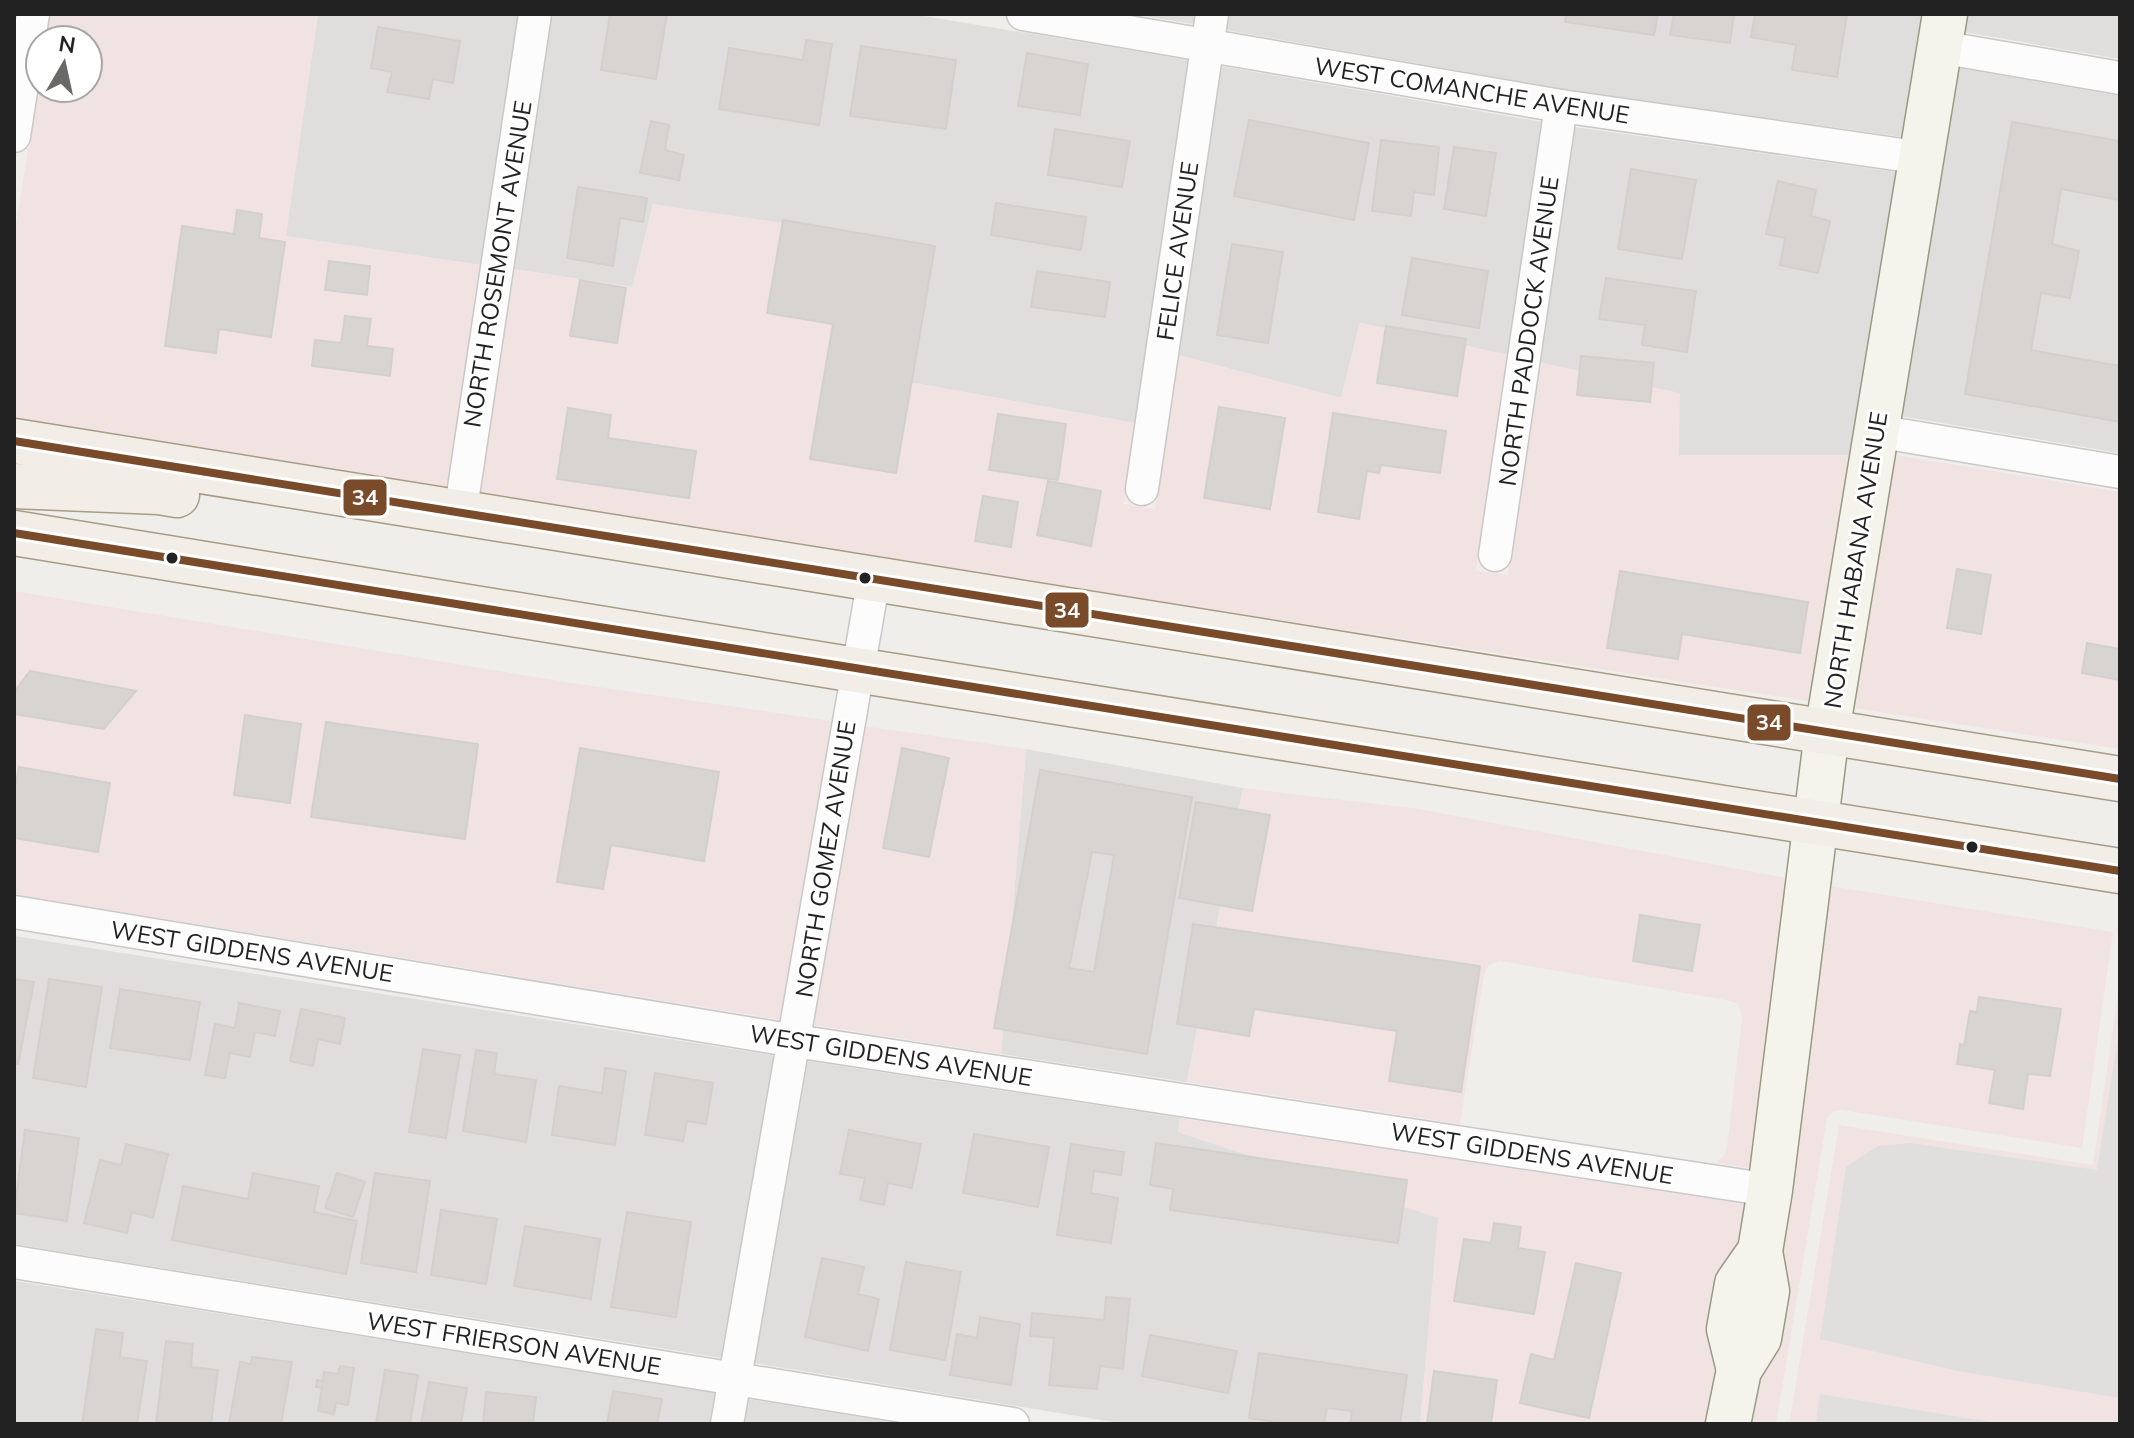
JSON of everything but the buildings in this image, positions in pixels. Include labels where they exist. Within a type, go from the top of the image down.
[{"type":"main road","points":[[14,441],[2120,779]]},
{"type":"main road","points":[[14,486],[159,492],[426,534],[460,515]]},
{"type":"main road","points":[[14,533],[2120,871]]},
{"type":"street","points":[[14,136],[33,14]]},
{"type":"street","name":"NORTH ROSEMONT AVENUE","points":[[460,515],[535,14]]},
{"type":"street","name":"WEST COMANCHE AVENUE","points":[[1023,14],[1210,29],[1561,106],[1923,158]]},
{"type":"street","name":"FELICE AVENUE","points":[[1142,489],[1210,29]]},
{"type":"street","points":[[1943,30],[2120,78]]},
{"type":"street","name":"NORTH HABANA AVENUE","points":[[1728,1424],[1739,1370],[1729,1329],[1731,1314],[1737,1284],[1760,1251],[1827,732],[1943,30]]},
{"type":"street","name":"NORTH PADDOCK AVENUE","points":[[1495,555],[1561,106]]},
{"type":"street","points":[[1876,431],[2120,472]]},
{"type":"street","name":"NORTH GOMEZ AVENUE","points":[[727,1424],[874,578]]},
{"type":"street","name":"WEST GIDDENS AVENUE","points":[[14,912],[795,1041],[1770,1190]]},
{"type":"street","name":"WEST FRIERSON AVENUE","points":[[14,1262],[1013,1424]]},
{"type":"shaded area","points":[[50,14],[318,14],[286,236],[481,265],[446,492],[196,453],[14,418],[14,237],[35,104],[104,104],[104,24],[48,24]]},
{"type":"shaded area","points":[[318,14],[519,14],[481,265],[285,236]]},
{"type":"shaded area","points":[[551,14],[912,14],[1188,60],[1135,423],[909,382],[653,204],[633,287],[513,269]]},
{"type":"shaded area","points":[[1133,14],[1196,14],[1194,24]]},
{"type":"shaded area","points":[[1229,14],[1929,14],[1910,138],[1563,89],[1226,30]]},
{"type":"shaded area","points":[[1962,14],[2120,14],[2120,59],[1959,31]]},
{"type":"shaded area","points":[[1220,66],[1542,122],[1508,355],[1360,323],[1341,398],[1178,355]]},
{"type":"shaded area","points":[[1953,67],[2120,96],[2120,453],[1894,415]]},
{"type":"shaded area","points":[[1574,127],[1903,173],[1856,455],[1679,455],[1539,362]]},
{"type":"shaded area","points":[[653,204],[928,244],[909,382],[1135,423],[1124,504],[1155,509],[1178,355],[1341,398],[1360,323],[1508,355],[1476,571],[1508,575],[1539,362],[1680,393],[1679,455],[1856,455],[1815,702],[478,497],[513,269],[632,287]]},
{"type":"shaded area","points":[[1888,456],[2120,492],[2120,749],[1847,707]]},
{"type":"shaded area","points":[[14,591],[578,684],[832,721],[782,1020],[14,894]]},
{"type":"shaded area","points":[[863,726],[1026,749],[1001,1054],[814,1025]]},
{"type":"shaded area","points":[[1026,749],[1243,788],[1187,1082],[1001,1054]]},
{"type":"shaded area","points":[[1243,788],[1419,809],[1792,879],[1756,1169],[1715,1163],[1724,1156],[1727,1147],[1742,1018],[1739,1005],[1731,1001],[1500,961],[1489,965],[1484,974],[1460,1124],[1187,1082]]},
{"type":"shaded area","points":[[1824,885],[2113,932],[2082,1148],[1834,1111],[1827,1118],[1776,1424],[1744,1424],[1777,1255]]},
{"type":"shaded area","points":[[14,936],[776,1056],[722,1358],[14,1244]]},
{"type":"shaded area","points":[[2120,980],[2120,1424],[1789,1424],[1839,1125],[2093,1165]]},
{"type":"shaded area","points":[[2120,1025],[2120,1398],[1958,1371],[1820,1339],[1846,1167],[1878,1146],[1910,1143],[2097,1170]]},
{"type":"shaded area","points":[[808,1061],[1180,1118],[1178,1132],[1439,1218],[1420,1424],[1126,1424],[754,1363]]},
{"type":"shaded area","points":[[1180,1118],[1751,1205],[1711,1424],[1420,1424],[1438,1218],[1178,1132]]},
{"type":"shaded area","points":[[14,1281],[716,1393],[710,1424],[14,1424]]},
{"type":"shaded area","points":[[1820,1394],[2003,1424],[1816,1422]]},
{"type":"shaded area","points":[[748,1399],[902,1424],[743,1424]]},
{"type":"transit line","name":"34","points":[[14,441],[2120,779]]},
{"type":"transit line","name":"34","points":[[14,533],[2120,871]]}]
